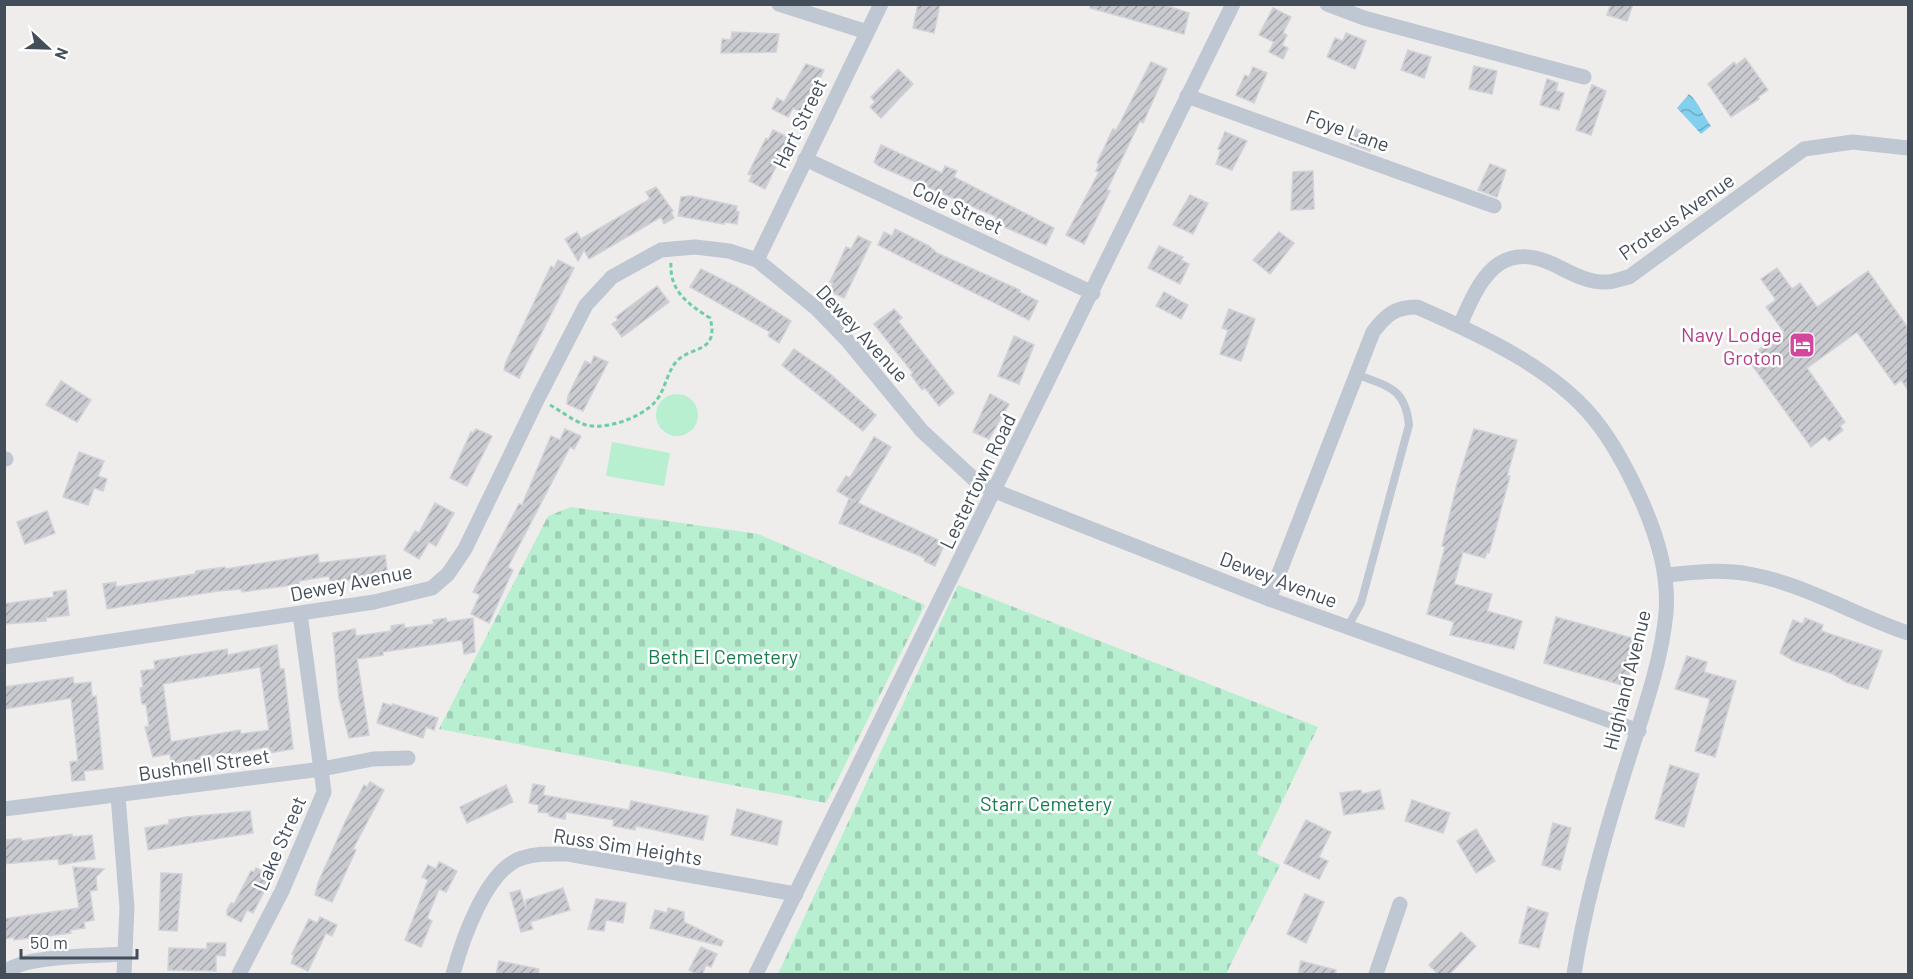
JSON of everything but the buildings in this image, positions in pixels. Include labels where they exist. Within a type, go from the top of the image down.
[{"type":"street","points":[[779,4],[867,32]]},
{"type":"street","name":"Hart Street","points":[[757,260],[881,4]]},
{"type":"street","name":"Lestertown Road","points":[[756,975],[1233,4]]},
{"type":"street","points":[[1327,4],[1364,18],[1584,77]]},
{"type":"street","name":"Foye Lane","points":[[1187,96],[1494,206]]},
{"type":"street","name":"Proteus Avenue","points":[[1460,325],[1477,286],[1487,273],[1492,267],[1515,257],[1542,259],[1584,279],[1607,282],[1629,277],[1804,149],[1853,142],[1908,148]]},
{"type":"street","name":"Cole Street","points":[[805,159],[1093,293]]},
{"type":"street","name":"Dewey Avenue","points":[[4,657],[300,614],[374,602],[432,588],[448,574],[465,549],[537,398],[586,305],[612,277],[661,250],[695,247],[757,260],[817,309],[847,340],[922,432],[976,481],[995,491],[1269,599],[1639,731]]},
{"type":"street","name":"Highland Avenue","points":[[1269,599],[1373,332],[1387,314],[1402,307],[1417,307],[1460,325],[1514,354],[1559,385],[1600,426],[1628,470],[1650,520],[1667,574],[1665,614],[1639,731],[1623,777],[1574,975]]},
{"type":"street","points":[[1667,574],[1707,572],[1749,574],[1789,586],[1908,633]]},
{"type":"street","name":"Lake Street","points":[[239,975],[282,891],[324,792],[300,614]]},
{"type":"street","name":"Bushnell Street","points":[[4,810],[322,769],[373,759],[408,758]]},
{"type":"street","points":[[118,796],[127,908],[124,975]]},
{"type":"street","name":"Russ Sim Heights","points":[[453,975],[461,945],[493,882],[505,867],[520,858],[541,854],[568,854],[796,894]]},
{"type":"street","points":[[1376,975],[1400,904]]},
{"type":"street","points":[[4,973],[9,969],[33,962],[124,954]]},
{"type":"lane","points":[[1347,627],[1361,603],[1409,425],[1407,404],[1393,388],[1356,374]]},
{"type":"path","points":[[537,398],[583,424],[596,427],[633,417],[654,404],[675,363],[681,357],[700,350],[712,336],[713,328],[710,318],[686,302],[672,282],[673,249]]},
{"type":"green space","points":[[677,394],[692,400],[698,415],[692,430],[677,436],[662,430],[656,415],[662,400]]},
{"type":"green space","points":[[612,442],[670,453],[664,486],[606,476]]},
{"type":"green space","name":"Beth El Cemetery","points":[[571,507],[758,534],[925,605],[826,803],[439,729],[548,516]]},
{"type":"green space","name":"Starr Cemetery","points":[[958,585],[1318,727],[1257,854],[1280,865],[1226,974],[778,974]]},
{"type":"water","points":[[1689,94],[1696,101],[1711,126],[1701,134],[1677,108]]},
{"type":"place","name":"Navy Lodge Groton","points":[[1802,345]]}]
